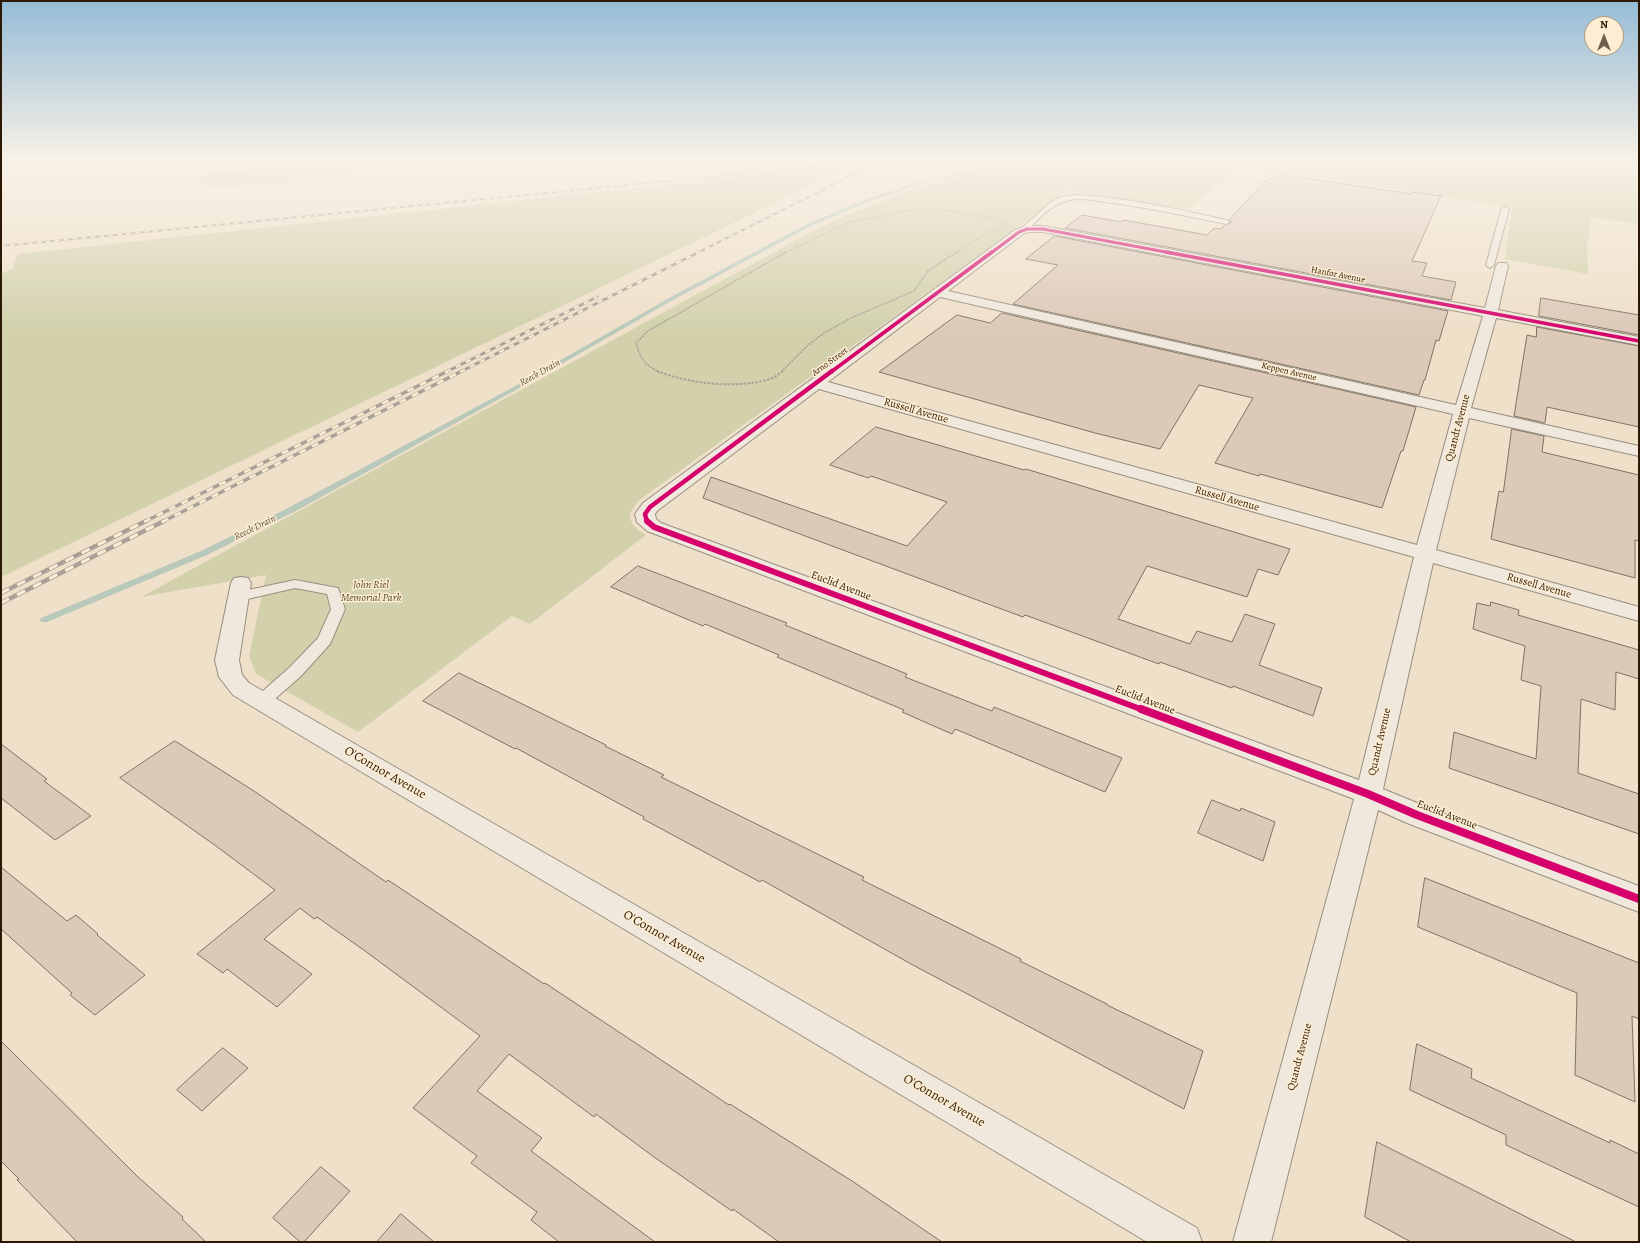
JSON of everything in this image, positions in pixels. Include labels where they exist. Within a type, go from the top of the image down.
[{"type":"street","name":"Arno Street","points":[[646,518],[645,514],[650,507],[938,293],[1027,230]]},
{"type":"street","name":"Hanfor Avenue","points":[[1027,230],[1051,230],[1639,340]]},
{"type":"street","name":"Quandt Avenue","points":[[1252,1242],[1368,794],[1425,554],[1462,411],[1490,312],[1496,266]]},
{"type":"street","name":"Keppen Avenue","points":[[938,293],[1639,451]]},
{"type":"street","name":"Russell Avenue","points":[[816,383],[1639,614]]},
{"type":"street","name":"Euclid Avenue","points":[[646,518],[647,522],[654,527],[1368,794],[1416,815],[1639,899]]},
{"type":"street","name":"O'Connor Avenue","points":[[240,590],[227,660],[231,677],[242,689],[1183,1242]]},
{"type":"lane","points":[[1027,230],[1038,216]]},
{"type":"lane","points":[[1195,216],[1226,222]]},
{"type":"lane","points":[[1496,266],[1505,216]]},
{"type":"lane","points":[[240,590],[295,584],[333,591],[338,609],[325,640],[295,672],[262,701]]},
{"type":"path","points":[[883,216],[850,222],[772,259],[648,331],[636,343],[640,357],[652,369],[674,378],[709,383],[745,384],[771,379],[786,369],[807,346],[824,333],[849,319],[903,297],[914,290],[928,271],[985,234],[1007,224],[995,218],[978,216]]},
{"type":"green space","points":[[373,216],[748,216],[1,577],[1,274],[12,269],[18,254]]},
{"type":"green space","name":"John Riel Memorial Park","points":[[1033,216],[638,501],[630,513],[630,517],[632,524],[646,535],[530,624],[512,616],[358,732],[256,674],[249,656],[266,575],[141,597],[813,231],[842,217]]},
{"type":"green space","name":"John Riel Memorial Park","points":[[1511,216],[1639,216],[1639,224],[1590,217],[1589,240],[1587,240],[1588,274],[1505,259]]},
{"type":"building","points":[[1081,216],[1088,216],[1121,222],[1123,220],[1207,235],[1214,228],[1221,229],[1225,225],[1231,223],[1229,220],[1233,216],[1432,216],[1412,261],[1427,263],[1422,276],[1456,282],[1451,300],[1065,228]]},
{"type":"building","points":[[1055,236],[1448,311],[1439,341],[1436,340],[1425,380],[1419,395],[1013,304],[1058,265],[1026,259]]},
{"type":"building","points":[[1541,298],[1639,315],[1639,335],[1539,316]]},
{"type":"building","points":[[1002,313],[1416,407],[1403,451],[1401,451],[1382,508],[1215,463],[1253,398],[1199,385],[1160,449],[1095,433],[879,372],[957,315],[990,323]]},
{"type":"building","points":[[1537,327],[1639,346],[1639,427],[1547,407],[1545,423],[1514,416],[1527,335],[1536,337]]},
{"type":"building","points":[[876,427],[1024,470],[1026,469],[1290,549],[1278,575],[1258,569],[1247,597],[1147,566],[1118,619],[1190,644],[1197,631],[1232,642],[1245,614],[1275,624],[1259,665],[1322,688],[1313,716],[1233,686],[1232,688],[1160,662],[1159,664],[1025,615],[1023,617],[703,498],[711,477],[907,546],[947,502],[871,476],[868,478],[830,465]]},
{"type":"building","points":[[1512,429],[1544,436],[1542,452],[1639,475],[1639,541],[1635,540],[1635,578],[1491,539],[1499,491],[1503,492]]},
{"type":"building","points":[[638,566],[787,623],[785,625],[907,674],[905,677],[992,711],[994,707],[1122,758],[1105,792],[955,729],[952,734],[902,712],[904,710],[777,657],[779,655],[705,624],[703,626],[611,587]]},
{"type":"building","points":[[1491,602],[1519,610],[1518,615],[1639,650],[1639,679],[1616,672],[1615,710],[1581,699],[1578,773],[1639,794],[1639,834],[1449,768],[1454,732],[1536,759],[1541,686],[1521,680],[1525,646],[1473,629],[1477,603],[1490,606]]},
{"type":"building","points":[[459,673],[664,775],[661,777],[864,877],[862,880],[1021,959],[1020,961],[1203,1051],[1184,1109],[911,964],[762,880],[760,882],[516,748],[515,749],[423,701]]},
{"type":"building","points":[[175,741],[254,791],[386,882],[388,880],[729,1105],[730,1104],[852,1181],[942,1242],[779,1242],[733,1209],[732,1211],[654,1157],[596,1114],[594,1117],[509,1054],[477,1091],[542,1138],[531,1151],[655,1242],[559,1242],[531,1220],[537,1212],[471,1163],[477,1156],[413,1108],[480,1036],[365,951],[317,917],[314,919],[300,908],[264,939],[312,974],[277,1007],[227,969],[223,973],[197,954],[275,890],[120,778]]},
{"type":"building","points":[[1,744],[47,779],[44,781],[91,816],[55,840],[1,798]]},
{"type":"building","points":[[1212,800],[1240,811],[1241,808],[1275,822],[1263,861],[1198,833]]},
{"type":"building","points":[[1,867],[67,921],[76,915],[98,934],[97,935],[145,975],[95,1015],[70,995],[72,993],[1,929]]},
{"type":"building","points":[[1425,878],[1639,963],[1639,1019],[1632,1016],[1635,1102],[1575,1075],[1577,993],[1418,927]]},
{"type":"building","points":[[1,1041],[138,1177],[183,1217],[182,1219],[206,1242],[77,1242],[17,1180],[19,1179],[1,1161]]},
{"type":"building","points":[[1417,1044],[1472,1069],[1471,1078],[1610,1143],[1610,1140],[1639,1154],[1639,1207],[1506,1145],[1506,1135],[1410,1090]]},
{"type":"building","points":[[223,1048],[248,1068],[202,1111],[177,1090]]},
{"type":"building","points":[[1377,1142],[1576,1242],[1411,1242],[1365,1217]]},
{"type":"building","points":[[321,1167],[350,1191],[304,1242],[300,1242],[273,1218]]},
{"type":"building","points":[[401,1214],[434,1242],[377,1242]]},
{"type":"waterway","name":"Reeck Drain","points":[[44,620],[204,553],[291,510],[521,385],[671,299],[807,226],[831,216]]},
{"type":"railway","points":[[1,246],[310,216]]},
{"type":"railway","points":[[697,253],[771,216]]},
{"type":"railway","points":[[460,372],[699,252]]},
{"type":"railway","points":[[446,372],[597,297]]},
{"type":"railway","points":[[144,522],[448,371]]},
{"type":"railway","points":[[162,522],[462,371]]},
{"type":"railway","points":[[1,593],[146,521]]},
{"type":"railway","points":[[1,603],[164,521]]},
{"type":"cycle path","points":[[1639,341],[1043,229],[1027,229],[1019,232],[650,507],[645,514],[647,522],[654,527],[1368,794],[1417,815],[1639,899]]}]
